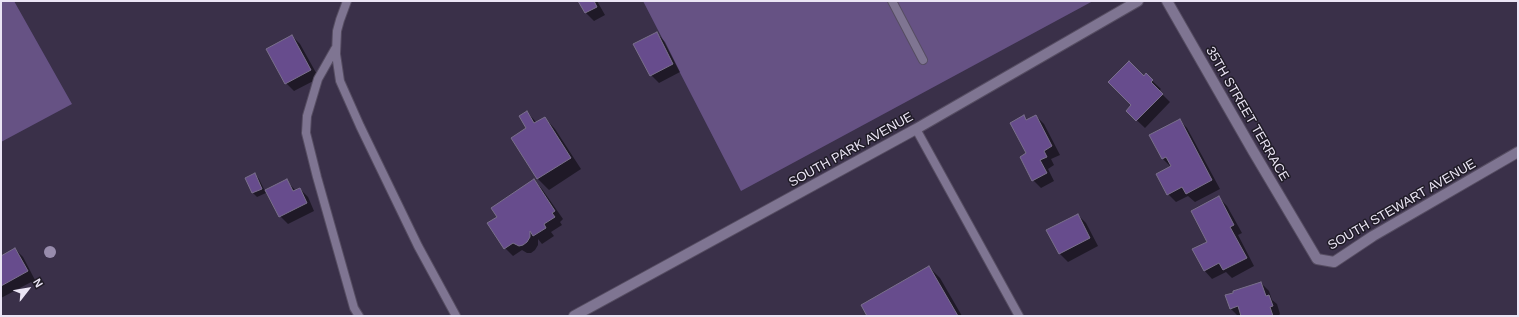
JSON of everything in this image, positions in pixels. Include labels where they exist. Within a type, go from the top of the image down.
[{"type":"street","name":"SOUTH PARK AVENUE","points":[[574,316],[916,129],[1138,1]]},
{"type":"street","name":"35TH STREET TERRACE","points":[[1167,1],[1305,240]]},
{"type":"street","name":"SOUTH STEWART AVENUE","points":[[1305,240],[1317,259],[1334,262],[1373,236],[1518,152]]},
{"type":"lane","points":[[347,1],[340,20],[336,47],[340,81],[418,246],[456,316]]},
{"type":"lane","points":[[892,1],[923,60]]},
{"type":"lane","points":[[336,47],[318,79],[307,116],[306,133],[354,308],[359,316]]},
{"type":"lane","points":[[916,129],[1018,316]]},
{"type":"shaded area","points":[[1,1],[14,1],[72,104],[1,142]]},
{"type":"shaded area","points":[[643,1],[1093,1],[741,191]]},
{"type":"building","points":[[578,1],[594,1],[597,7],[585,13]]},
{"type":"building","points":[[657,32],[673,64],[650,76],[633,44]]},
{"type":"building","points":[[292,35],[311,70],[285,84],[266,49]]},
{"type":"building","points":[[1129,61],[1144,76],[1146,73],[1153,80],[1151,82],[1163,94],[1136,121],[1126,111],[1131,105],[1108,82]]},
{"type":"building","points":[[527,111],[534,123],[545,117],[571,158],[537,179],[511,138],[526,128],[519,116]]},
{"type":"building","points":[[1024,115],[1026,120],[1036,115],[1052,146],[1044,151],[1047,157],[1040,160],[1047,173],[1032,181],[1020,157],[1026,153],[1010,123]]},
{"type":"building","points":[[1180,119],[1212,180],[1186,194],[1182,187],[1167,195],[1156,174],[1171,166],[1166,157],[1162,159],[1149,135]]},
{"type":"building","points":[[255,173],[262,189],[252,193],[245,178]]},
{"type":"building","points":[[287,179],[293,191],[300,188],[307,203],[279,217],[265,190]]},
{"type":"building","points":[[534,179],[555,211],[552,213],[555,217],[544,224],[546,228],[533,236],[530,231],[530,237],[523,245],[519,246],[513,243],[504,249],[487,223],[497,217],[491,208]]},
{"type":"building","points":[[1219,196],[1234,225],[1230,227],[1247,258],[1223,270],[1219,263],[1204,271],[1192,249],[1207,242],[1191,211]]},
{"type":"building","points":[[1078,214],[1090,238],[1059,254],[1046,230]]},
{"type":"building","points":[[15,248],[28,271],[1,286],[1,256]]},
{"type":"building","points":[[929,266],[958,316],[867,316],[861,305]]},
{"type":"building","points":[[1261,282],[1266,296],[1269,295],[1273,306],[1270,307],[1273,316],[1241,316],[1238,306],[1230,309],[1225,295]]}]
